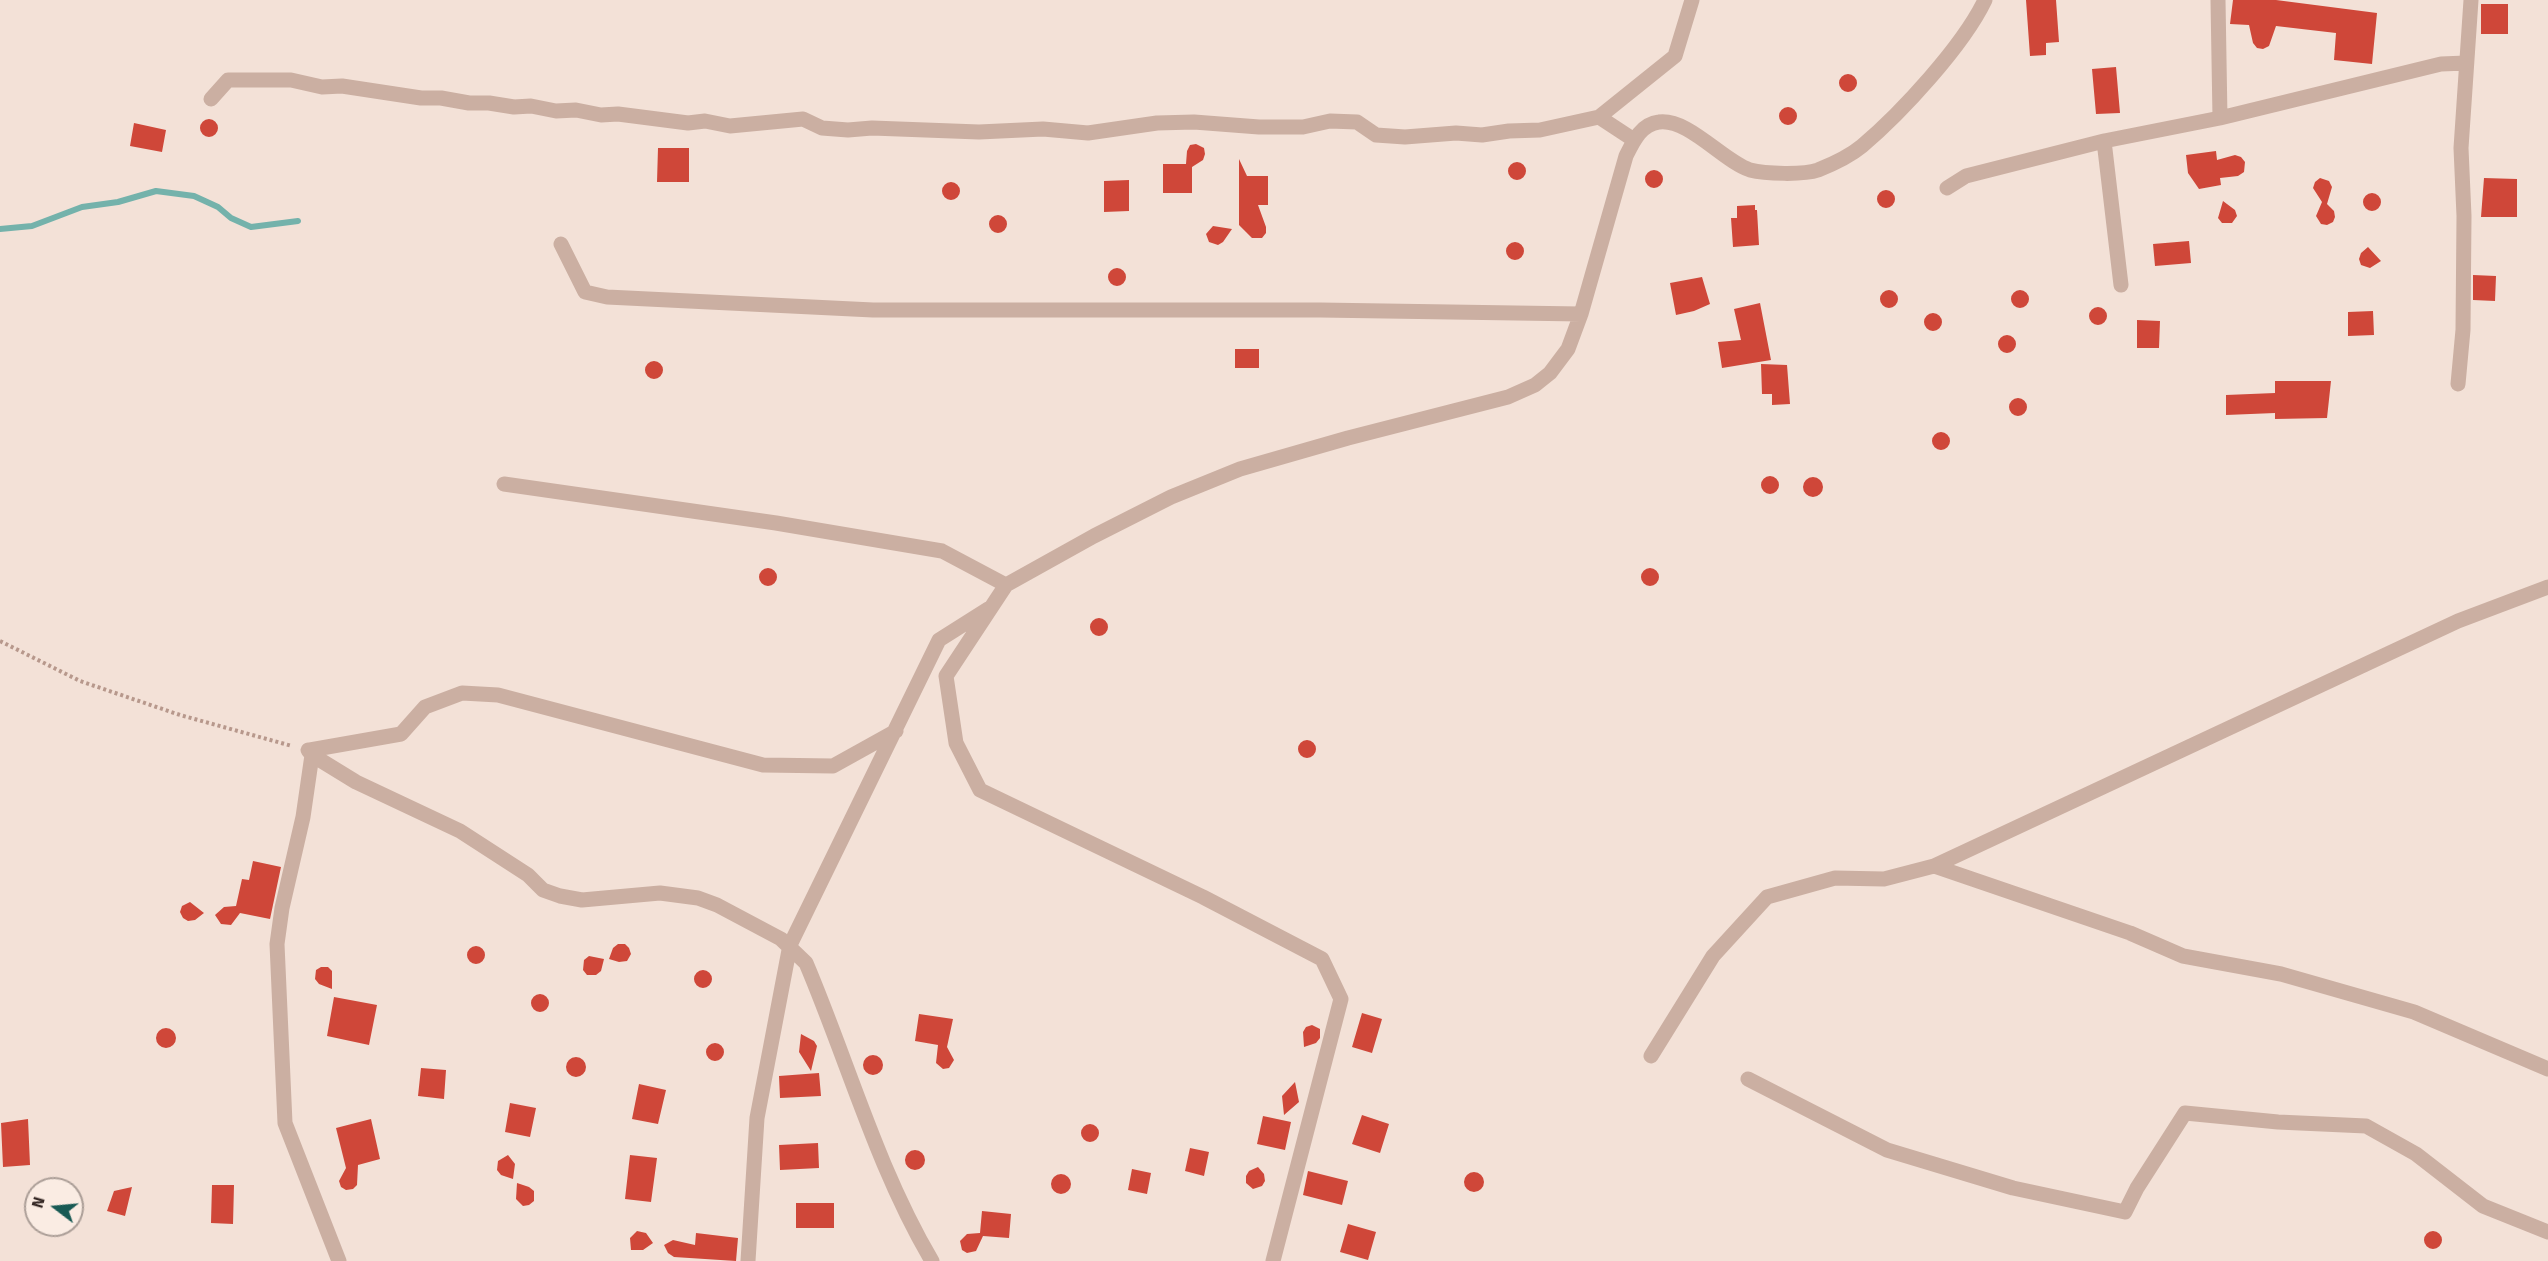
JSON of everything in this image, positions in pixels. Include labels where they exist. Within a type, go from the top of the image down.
[{"type":"street","points":[[211,99],[228,80],[291,80],[322,87],[342,86],[421,98],[441,98],[514,107],[531,106],[556,111],[576,110],[601,115],[618,114],[688,123],[705,121],[730,126],[750,126],[803,118],[822,128],[980,132],[1043,129],[1088,133],[1157,123],[1194,122],[1303,127],[1330,121],[1358,122],[1376,135],[1405,137],[1456,133],[1482,135],[1509,130],[1539,130],[1599,117],[1675,56],[1692,0]]},
{"type":"street","points":[[1273,1261],[1341,999],[1322,959],[1203,897],[980,790],[956,743],[946,676],[1006,585],[1094,536],[1171,497],[1240,470],[1348,438],[1508,397],[1535,386],[1551,373],[1568,349],[1581,314],[1626,156],[1643,128],[1658,122],[1675,123],[1750,170],[1787,173],[1816,171],[1861,147],[1913,96],[1951,52],[1985,0]]},
{"type":"street","points":[[2218,0],[2220,118]]},
{"type":"street","points":[[2458,384],[2463,330],[2464,216],[2461,148],[2471,0]]},
{"type":"street","points":[[1947,188],[1966,176],[2104,141],[2220,118],[2441,64],[2466,63]]},
{"type":"street","points":[[1599,117],[1634,140]]},
{"type":"street","points":[[2104,141],[2121,285]]},
{"type":"street","points":[[561,244],[585,292],[607,297],[873,310],[1320,310],[1581,314]]},
{"type":"street","points":[[504,484],[776,523],[942,551],[1006,585]]},
{"type":"street","points":[[1651,1056],[1713,956],[1767,897],[1835,878],[1884,879],[1934,866],[2458,621],[2548,587]]},
{"type":"street","points":[[748,1261],[757,1118],[790,945],[939,640],[993,605]]},
{"type":"street","points":[[309,752],[401,734],[425,707],[462,693],[498,695],[763,765],[833,766],[896,731]]},
{"type":"street","points":[[309,752],[356,782],[460,831],[520,870],[543,890],[582,900],[660,893],[699,898],[741,917],[790,945],[806,963],[867,1120],[916,1234],[932,1261]]},
{"type":"street","points":[[309,752],[303,817],[282,908],[277,944],[285,1123],[339,1261]]},
{"type":"street","points":[[1934,866],[2130,933],[2183,956],[2281,975],[2414,1012],[2548,1070]]},
{"type":"street","points":[[1748,1079],[1887,1150],[1904,1156],[1972,1174],[2013,1188],[2125,1212],[2136,1188],[2185,1113],[2278,1122],[2366,1126],[2416,1154],[2483,1206],[2548,1232]]},
{"type":"path","points":[[0,641],[80,681],[180,715],[309,752]]},
{"type":"building","points":[[2026,0],[2056,0],[2059,42],[2046,43],[2046,55],[2030,56]]},
{"type":"building","points":[[2233,0],[2276,0],[2377,13],[2372,64],[2334,60],[2336,33],[2276,26],[2269,46],[2263,49],[2257,48],[2253,43],[2249,25],[2230,24]]},
{"type":"building","points":[[2481,4],[2508,4],[2508,34],[2481,34]]},
{"type":"building","points":[[2116,67],[2120,113],[2096,114],[2092,69]]},
{"type":"building","points":[[1844,74],[1852,74],[1857,79],[1855,90],[1844,92],[1839,87],[1839,79]]},
{"type":"building","points":[[1784,107],[1792,107],[1797,112],[1795,123],[1784,125],[1779,120],[1779,112]]},
{"type":"building","points":[[205,119],[213,119],[218,124],[216,135],[205,137],[200,132],[200,124]]},
{"type":"building","points":[[134,123],[166,130],[162,152],[130,146]]},
{"type":"building","points":[[1196,144],[1204,148],[1205,154],[1203,160],[1192,167],[1192,193],[1163,193],[1163,164],[1186,164],[1190,145]]},
{"type":"building","points":[[658,148],[689,148],[689,182],[657,182]]},
{"type":"building","points":[[2216,151],[2217,160],[2235,155],[2241,157],[2245,162],[2244,172],[2238,176],[2220,178],[2221,185],[2199,189],[2188,173],[2186,155]]},
{"type":"building","points":[[1239,159],[1247,176],[1268,176],[1268,205],[1258,205],[1266,227],[1266,233],[1262,238],[1252,238],[1239,225]]},
{"type":"building","points":[[1513,162],[1521,162],[1526,167],[1524,178],[1513,180],[1508,175],[1508,167]]},
{"type":"building","points":[[1650,170],[1658,170],[1663,175],[1661,186],[1650,188],[1645,183],[1645,175]]},
{"type":"building","points":[[2320,178],[2329,181],[2332,187],[2327,204],[2334,211],[2335,217],[2333,222],[2327,225],[2321,224],[2316,216],[2322,202],[2313,188],[2315,182]]},
{"type":"building","points":[[2484,178],[2517,179],[2517,217],[2481,217]]},
{"type":"building","points":[[1129,180],[1129,211],[1104,212],[1104,181]]},
{"type":"building","points":[[947,182],[955,182],[960,187],[958,198],[947,200],[942,195],[942,187]]},
{"type":"building","points":[[1882,190],[1890,190],[1895,195],[1893,206],[1882,208],[1877,203],[1877,195]]},
{"type":"building","points":[[2372,193],[2378,196],[2381,202],[2378,208],[2372,211],[2366,208],[2363,202],[2366,196]]},
{"type":"building","points":[[2223,201],[2235,210],[2237,216],[2232,223],[2222,223],[2218,218]]},
{"type":"building","points":[[1755,205],[1759,245],[1733,247],[1731,218],[1737,218],[1737,206]]},
{"type":"building","points":[[994,215],[1002,215],[1007,220],[1005,231],[994,233],[989,228],[989,220]]},
{"type":"building","points":[[1213,226],[1232,229],[1218,245],[1209,242],[1206,234]]},
{"type":"building","points":[[2189,241],[2191,263],[2155,266],[2153,244]]},
{"type":"building","points":[[1511,242],[1519,242],[1524,247],[1522,258],[1511,260],[1506,255],[1506,247]]},
{"type":"building","points":[[2368,247],[2381,261],[2370,268],[2361,265],[2359,259],[2361,253]]},
{"type":"building","points":[[1113,268],[1121,268],[1126,273],[1124,284],[1113,286],[1108,281],[1108,273]]},
{"type":"building","points":[[2473,275],[2496,276],[2495,301],[2473,300]]},
{"type":"building","points":[[1702,277],[1710,304],[1676,315],[1670,283]]},
{"type":"building","points":[[1885,290],[1893,290],[1898,295],[1896,306],[1885,308],[1880,303],[1880,295]]},
{"type":"building","points":[[2016,290],[2024,290],[2029,295],[2027,306],[2016,308],[2011,303],[2011,295]]},
{"type":"building","points":[[1760,303],[1771,360],[1722,368],[1718,342],[1741,340],[1734,309]]},
{"type":"building","points":[[2094,307],[2102,307],[2107,312],[2105,323],[2094,325],[2089,320],[2089,312]]},
{"type":"building","points":[[2373,311],[2374,335],[2348,336],[2348,312]]},
{"type":"building","points":[[1929,313],[1937,313],[1942,318],[1940,329],[1929,331],[1924,326],[1924,318]]},
{"type":"building","points":[[2137,320],[2160,321],[2159,348],[2137,348]]},
{"type":"building","points":[[2003,335],[2011,335],[2016,340],[2014,351],[2003,353],[1998,348],[1998,340]]},
{"type":"building","points":[[1235,349],[1259,349],[1259,368],[1235,368]]},
{"type":"building","points":[[650,361],[658,361],[663,366],[661,377],[650,379],[645,374],[645,366]]},
{"type":"building","points":[[1761,364],[1787,365],[1790,404],[1772,405],[1772,394],[1762,394]]},
{"type":"building","points":[[2275,381],[2331,381],[2327,418],[2275,419],[2275,413],[2226,415],[2226,395],[2275,393]]},
{"type":"building","points":[[2014,398],[2022,398],[2027,403],[2025,414],[2014,416],[2009,411],[2009,403]]},
{"type":"building","points":[[1937,432],[1945,432],[1950,437],[1948,448],[1937,450],[1932,445],[1932,437]]},
{"type":"building","points":[[1766,476],[1774,476],[1779,481],[1777,492],[1766,494],[1761,489],[1761,481]]},
{"type":"building","points":[[1813,477],[1820,480],[1823,487],[1820,494],[1813,497],[1806,494],[1803,487],[1806,480]]},
{"type":"building","points":[[764,568],[772,568],[777,573],[775,584],[764,586],[759,581],[759,573]]},
{"type":"building","points":[[1646,568],[1654,568],[1659,573],[1657,584],[1646,586],[1641,581],[1641,573]]},
{"type":"building","points":[[1095,618],[1103,618],[1108,623],[1106,634],[1095,636],[1090,631],[1090,623]]},
{"type":"building","points":[[1303,740],[1311,740],[1316,745],[1314,756],[1303,758],[1298,753],[1298,745]]},
{"type":"building","points":[[253,861],[281,867],[270,919],[240,913],[231,925],[221,924],[215,915],[224,907],[236,906],[242,879],[249,880]]},
{"type":"building","points":[[190,902],[204,913],[195,920],[188,921],[180,912],[182,906]]},
{"type":"building","points":[[618,944],[625,944],[629,948],[631,954],[627,961],[619,962],[609,959],[613,948]]},
{"type":"building","points":[[472,946],[480,946],[485,951],[483,962],[472,964],[467,959],[467,951]]},
{"type":"building","points":[[589,956],[604,959],[601,971],[596,975],[587,975],[583,970],[584,960]]},
{"type":"building","points":[[328,967],[332,971],[332,989],[319,984],[315,979],[316,970]]},
{"type":"building","points":[[699,970],[707,970],[712,975],[710,986],[699,988],[694,983],[694,975]]},
{"type":"building","points":[[536,994],[544,994],[549,999],[547,1010],[536,1012],[531,1007],[531,999]]},
{"type":"building","points":[[334,997],[377,1005],[369,1045],[327,1036]]},
{"type":"building","points":[[1362,1013],[1382,1019],[1372,1053],[1352,1047]]},
{"type":"building","points":[[919,1014],[953,1019],[947,1047],[954,1060],[949,1068],[943,1069],[936,1063],[938,1045],[915,1041]]},
{"type":"building","points":[[1312,1025],[1320,1029],[1320,1038],[1316,1043],[1304,1047],[1303,1032],[1306,1027]]},
{"type":"building","points":[[166,1028],[173,1031],[176,1038],[173,1045],[166,1048],[159,1045],[156,1038],[159,1031]]},
{"type":"building","points":[[801,1034],[814,1041],[817,1046],[811,1071],[799,1052]]},
{"type":"building","points":[[711,1043],[719,1043],[724,1048],[722,1059],[711,1061],[706,1056],[706,1048]]},
{"type":"building","points":[[873,1055],[880,1058],[883,1065],[880,1072],[873,1075],[866,1072],[863,1065],[866,1058]]},
{"type":"building","points":[[576,1057],[583,1060],[586,1067],[583,1074],[576,1077],[569,1074],[566,1067],[569,1060]]},
{"type":"building","points":[[421,1068],[446,1070],[444,1099],[418,1096]]},
{"type":"building","points":[[819,1073],[821,1096],[780,1098],[779,1076]]},
{"type":"building","points":[[1295,1082],[1299,1102],[1284,1115],[1282,1096]]},
{"type":"building","points":[[639,1084],[666,1090],[658,1124],[632,1119]]},
{"type":"building","points":[[510,1103],[536,1108],[530,1137],[505,1132]]},
{"type":"building","points":[[1362,1115],[1389,1124],[1380,1153],[1352,1144]]},
{"type":"building","points":[[1263,1116],[1291,1122],[1285,1150],[1257,1144]]},
{"type":"building","points":[[28,1119],[30,1165],[3,1167],[1,1123]]},
{"type":"building","points":[[371,1119],[380,1159],[358,1165],[357,1185],[353,1189],[346,1190],[341,1187],[339,1181],[346,1168],[336,1128]]},
{"type":"building","points":[[1086,1124],[1094,1124],[1099,1129],[1097,1140],[1086,1142],[1081,1137],[1081,1129]]},
{"type":"building","points":[[818,1143],[819,1168],[780,1170],[779,1145]]},
{"type":"building","points":[[1190,1148],[1209,1152],[1204,1176],[1185,1171]]},
{"type":"building","points":[[915,1150],[922,1153],[925,1160],[922,1167],[915,1170],[908,1167],[905,1160],[908,1153]]},
{"type":"building","points":[[508,1155],[515,1164],[513,1179],[501,1175],[497,1170],[498,1161]]},
{"type":"building","points":[[630,1155],[657,1158],[651,1202],[625,1199]]},
{"type":"building","points":[[1258,1167],[1264,1174],[1265,1181],[1262,1186],[1253,1189],[1246,1183],[1246,1176],[1249,1171]]},
{"type":"building","points":[[1132,1169],[1151,1173],[1147,1194],[1128,1190]]},
{"type":"building","points":[[1308,1171],[1348,1181],[1342,1205],[1303,1195]]},
{"type":"building","points":[[1474,1172],[1481,1175],[1484,1182],[1481,1189],[1474,1192],[1467,1189],[1464,1182],[1467,1175]]},
{"type":"building","points":[[1061,1174],[1068,1177],[1071,1184],[1068,1191],[1061,1194],[1054,1191],[1051,1184],[1054,1177]]},
{"type":"building","points":[[517,1183],[534,1191],[534,1201],[529,1205],[523,1206],[516,1199]]},
{"type":"building","points":[[212,1185],[234,1185],[233,1224],[211,1223]]},
{"type":"building","points":[[132,1187],[125,1216],[107,1211],[114,1191]]},
{"type":"building","points":[[796,1203],[834,1203],[834,1228],[796,1228]]},
{"type":"building","points":[[982,1211],[1011,1214],[1009,1238],[983,1236],[976,1251],[967,1253],[962,1250],[960,1241],[967,1234],[980,1233]]},
{"type":"building","points":[[1348,1224],[1376,1232],[1368,1260],[1340,1252]]},
{"type":"building","points":[[637,1231],[646,1233],[653,1243],[643,1250],[631,1250],[630,1238]]},
{"type":"building","points":[[2429,1231],[2437,1231],[2442,1236],[2440,1247],[2429,1249],[2424,1244],[2424,1236]]},
{"type":"building","points":[[696,1233],[738,1238],[736,1261],[674,1257],[668,1253],[664,1245],[673,1240],[695,1245]]},
{"type":"waterway","points":[[0,229],[32,226],[82,207],[118,202],[156,191],[194,196],[218,207],[231,218],[251,227],[298,221]]}]
